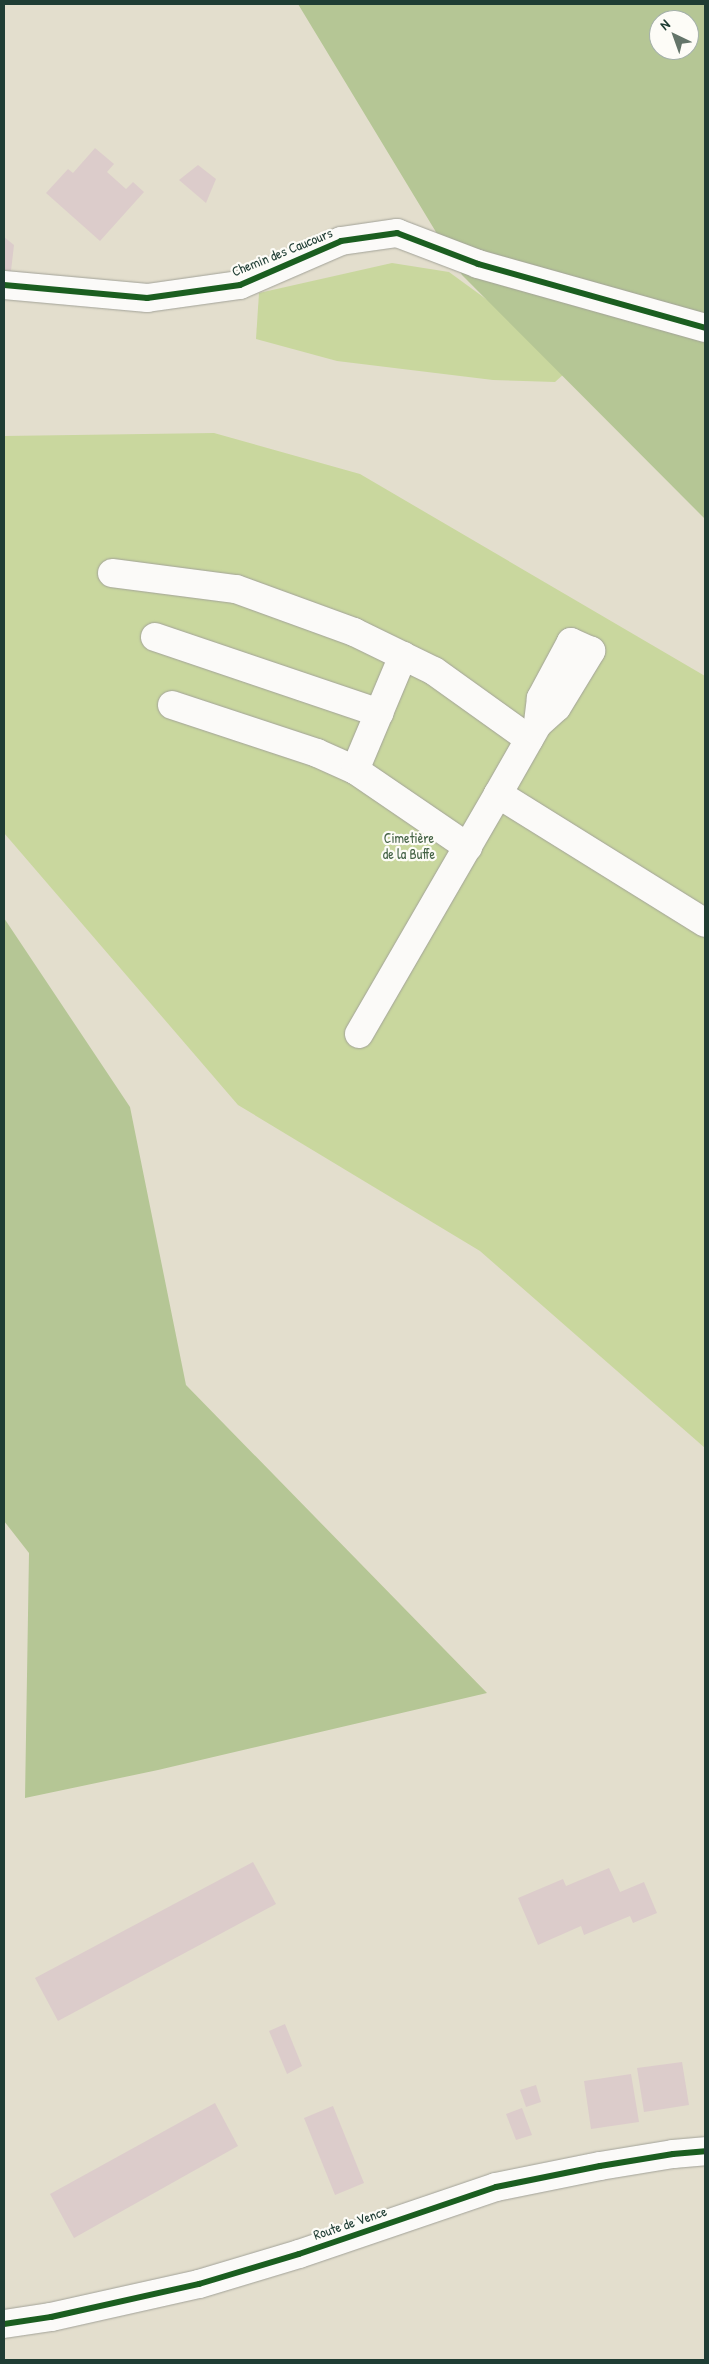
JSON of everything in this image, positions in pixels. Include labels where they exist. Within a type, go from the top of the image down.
[{"type":"street","name":"Chemin des Caucours","points":[[4,285],[147,298],[240,285],[341,241],[397,233],[478,264],[705,328]]},
{"type":"street","points":[[112,573],[236,589],[354,632],[434,671],[533,732],[359,1034]]},
{"type":"street","points":[[155,638],[379,713]]},
{"type":"street","points":[[355,770],[403,656]]},
{"type":"street","points":[[172,706],[317,753],[355,770],[468,847]]},
{"type":"street","points":[[498,794],[705,922]]},
{"type":"street","name":"Route de Vence","points":[[4,2324],[51,2317],[199,2284],[299,2254],[496,2187],[600,2166],[673,2154],[705,2151]]},
{"type":"green space","points":[[298,4],[705,4],[705,519],[462,275]]},
{"type":"green space","points":[[392,263],[449,272],[575,364],[555,382],[493,380],[337,361],[256,339],[259,293]]},
{"type":"green space","name":"Cimetière de la Buffe","points":[[214,433],[360,474],[705,676],[705,1448],[480,1251],[238,1105],[4,833],[4,436]]},
{"type":"green space","points":[[4,918],[130,1107],[186,1385],[487,1693],[158,1770],[25,1798],[29,1553],[4,1521]]},
{"type":"building","points":[[95,148],[114,164],[107,172],[126,189],[133,182],[144,192],[100,241],[46,193],[68,169],[73,173]]},
{"type":"building","points":[[198,165],[216,179],[206,203],[179,180]]},
{"type":"building","points":[[4,237],[14,245],[11,271],[4,270]]},
{"type":"building","points":[[253,1862],[276,1904],[58,2021],[35,1978]]},
{"type":"building","points":[[609,1868],[620,1892],[644,1882],[657,1913],[633,1923],[630,1916],[584,1935],[581,1926],[538,1945],[518,1898],[563,1879],[566,1886]]},
{"type":"building","points":[[285,2024],[302,2066],[287,2074],[269,2031]]},
{"type":"building","points":[[682,2062],[689,2105],[644,2112],[637,2068]]},
{"type":"building","points":[[631,2074],[639,2122],[591,2129],[584,2081]]},
{"type":"building","points":[[536,2085],[541,2102],[526,2107],[520,2090]]},
{"type":"building","points":[[215,2103],[238,2146],[74,2238],[50,2194]]},
{"type":"building","points":[[333,2106],[364,2183],[335,2195],[304,2118]]},
{"type":"building","points":[[522,2108],[532,2135],[516,2140],[506,2114]]},
{"type":"cycle path","points":[[4,285],[147,298],[240,285],[341,241],[397,233],[478,264],[705,328]]},
{"type":"cycle path","points":[[4,2324],[51,2317],[199,2284],[299,2254],[496,2187],[600,2166],[673,2154],[705,2151]]}]
